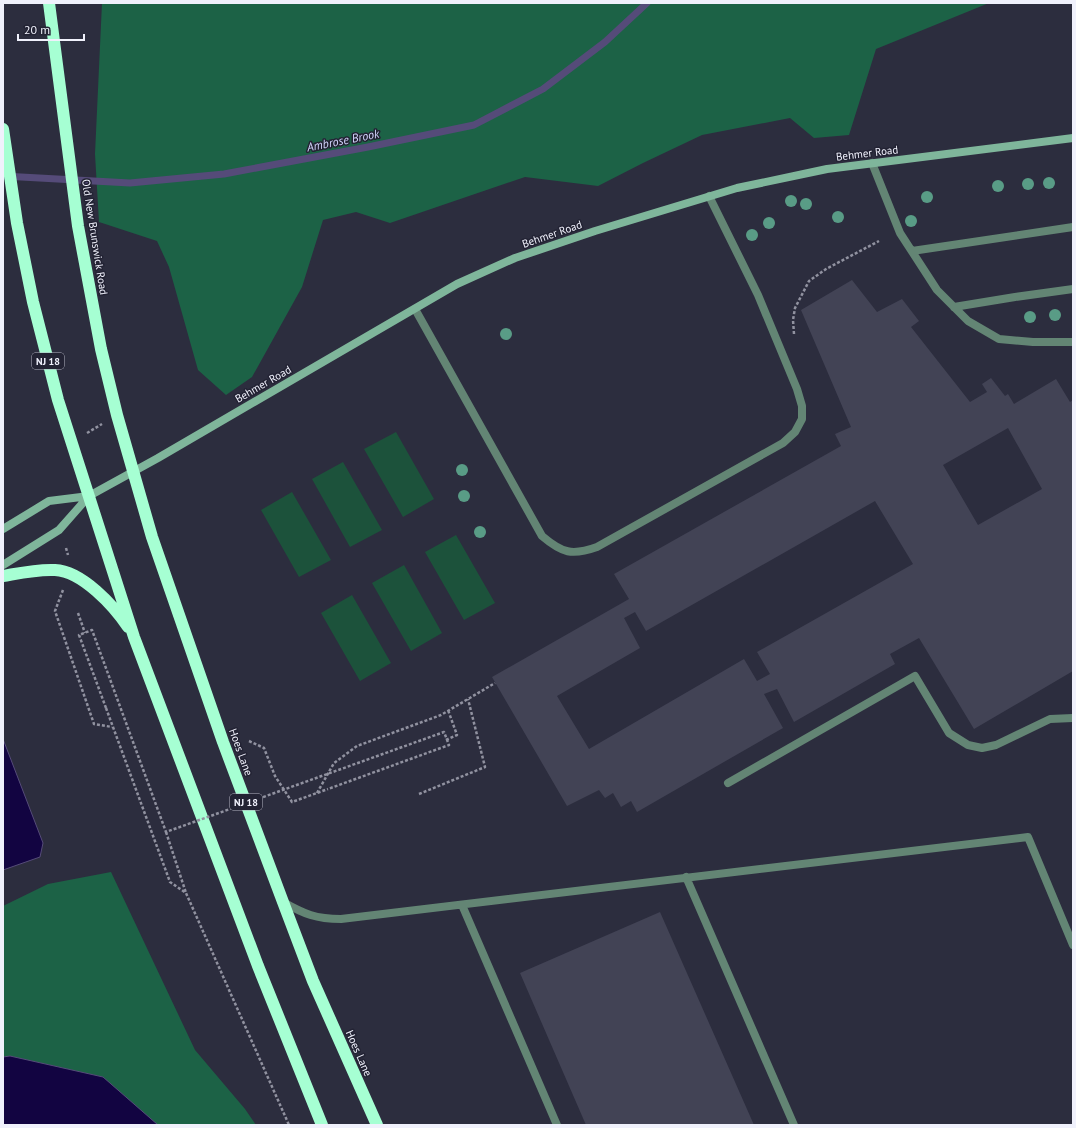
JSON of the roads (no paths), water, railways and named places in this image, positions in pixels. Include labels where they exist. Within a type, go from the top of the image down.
[{"type":"highway","name":"Old New Brunswick Road","points":[[49,3],[78,226],[101,349],[133,472]]},
{"type":"highway","name":"NJ 18","points":[[3,129],[17,223],[33,302],[58,400],[134,637],[258,966],[322,1125]]},
{"type":"highway","name":"Hoes Lane","points":[[133,472],[154,544],[224,742],[283,902],[313,981],[377,1125]]},
{"type":"highway","points":[[3,576],[29,571],[56,570],[69,574],[88,584],[101,595],[123,620],[134,637]]},
{"type":"street","name":"Behmer Road","points":[[90,496],[457,284],[515,258],[595,231],[737,188],[820,171],[1073,138]]},
{"type":"street","points":[[3,529],[49,501],[90,496]]},
{"type":"street","points":[[3,565],[59,530],[90,496]]},
{"type":"lane","points":[[872,164],[900,233],[937,290],[968,321],[999,339],[1033,342],[1073,342]]},
{"type":"lane","points":[[415,309],[542,536],[553,545],[568,552],[583,552],[598,547],[784,443],[795,432],[802,419],[802,406],[797,390],[758,295],[709,196]]},
{"type":"lane","points":[[912,251],[1073,227]]},
{"type":"lane","points":[[954,307],[1015,296],[1073,289]]},
{"type":"lane","points":[[728,783],[915,676],[949,733],[968,745],[982,748],[996,745],[1050,719],[1073,718]]},
{"type":"lane","points":[[283,902],[300,912],[324,918],[341,918],[1028,838],[1073,946]]},
{"type":"lane","points":[[686,877],[794,1125]]},
{"type":"lane","points":[[462,905],[557,1125]]},
{"type":"waterway","name":"Ambrose Brook","points":[[3,176],[130,183],[224,174],[368,147],[474,125],[543,89],[605,42],[647,3]]}]
